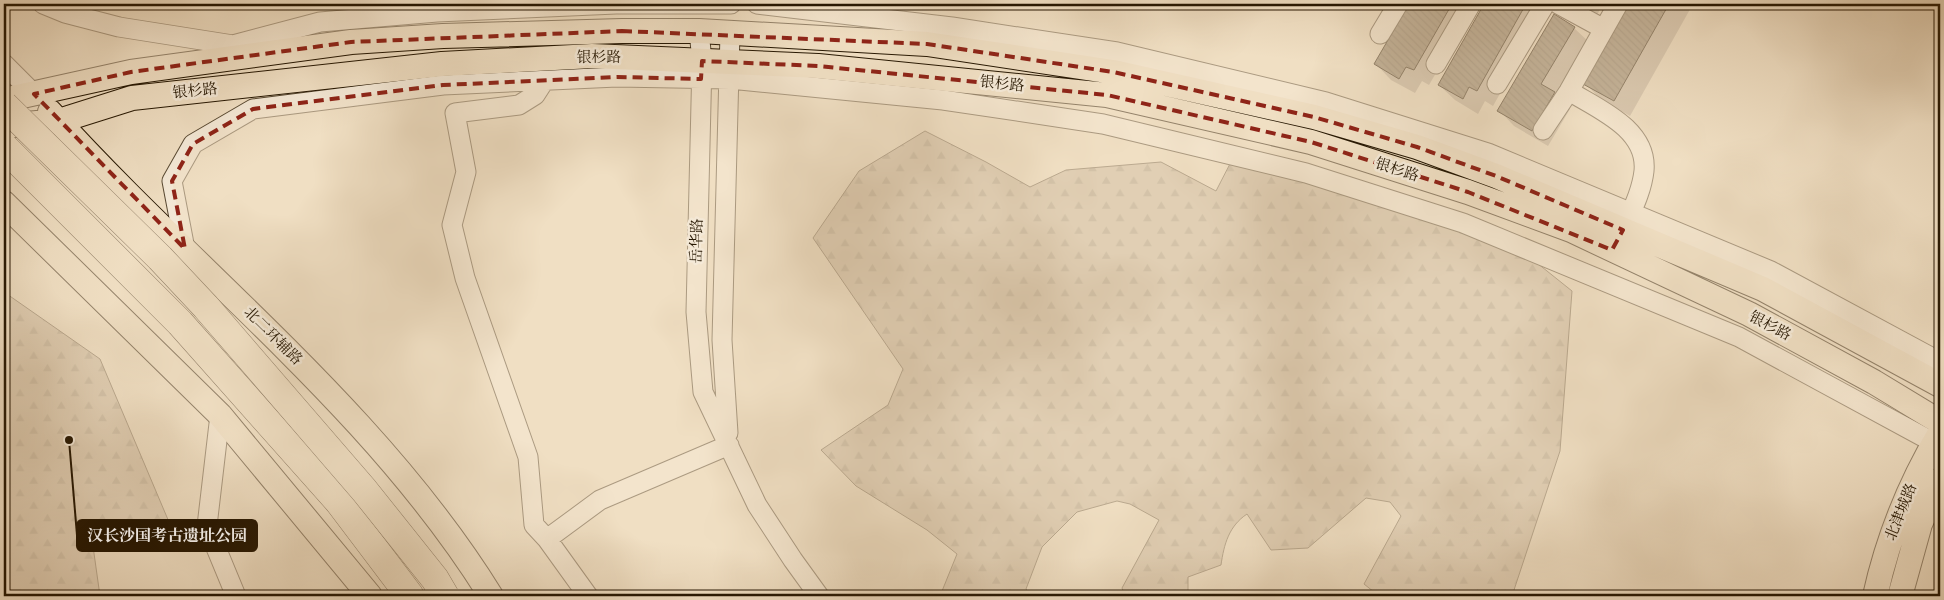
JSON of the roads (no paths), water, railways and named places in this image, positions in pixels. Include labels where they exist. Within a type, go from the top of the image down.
[{"type":"highway","points":[[4,105],[160,258],[206,307],[364,490],[435,579],[445,596]]},
{"type":"highway","points":[[4,147],[180,323],[339,502],[410,596]]},
{"type":"main road","name":"银杉路","points":[[4,100],[131,72],[351,42],[602,32],[700,31],[927,44],[1123,74],[1314,117],[1417,147],[1496,176],[1762,289],[1940,385]]},
{"type":"main road","points":[[233,45],[351,42]]},
{"type":"main road","name":"银杉路","points":[[4,126],[59,121],[132,98],[442,64],[592,56],[702,70],[818,66],[1107,95],[1311,142],[1468,192],[1571,230],[1622,231],[1749,314],[1874,382],[1939,436]]},
{"type":"main road","name":"北二环辅路","points":[[34,94],[185,249],[312,375],[401,473],[477,574],[491,596]]},
{"type":"main road","points":[[4,203],[220,415],[370,596]]},
{"type":"main road","name":"北津城路","points":[[1875,596],[1897,516],[1920,466],[1939,436]]},
{"type":"main road","name":"北津城路","points":[[1900,596],[1920,524],[1940,480]]},
{"type":"street","points":[[43,4],[65,13],[119,27],[233,45],[320,22],[437,12],[545,5],[732,4]]},
{"type":"street","name":"银杉路","points":[[757,4],[952,27],[1117,52],[1326,102],[1488,153],[1622,231],[1771,271],[1940,362]]},
{"type":"street","points":[[1380,34],[1398,4]]},
{"type":"street","points":[[1436,64],[1472,4]]},
{"type":"street","points":[[1496,84],[1545,4]]},
{"type":"street","points":[[1558,4],[1604,29]]},
{"type":"street","points":[[1543,130],[1569,91],[1618,4]]},
{"type":"street","name":"岳华路","points":[[700,31],[702,70],[696,312],[703,392],[757,504],[793,560],[820,596]]},
{"type":"street","name":"岳华路","points":[[729,445],[722,340],[730,33]]},
{"type":"street","points":[[4,64],[34,94]]},
{"type":"street","name":"银杉路","points":[[185,249],[172,181],[193,144],[254,109],[443,85],[617,78],[702,70]]},
{"type":"street","name":"银杉路","points":[[730,70],[1103,124],[1306,173],[1463,223],[1739,337],[1939,436]]},
{"type":"street","points":[[544,81],[535,95],[519,106],[494,107],[455,113],[466,172],[452,225],[465,278],[528,457],[534,526],[547,540],[588,596]]},
{"type":"street","points":[[1569,91],[1628,129],[1638,141],[1643,152],[1644,170],[1641,188],[1622,231]]},
{"type":"street","points":[[220,415],[207,526],[236,596]]},
{"type":"street","points":[[547,540],[600,500],[729,445]]},
{"type":"place","name":"汉长沙国考古遗址公园","points":[[69,440]]}]
